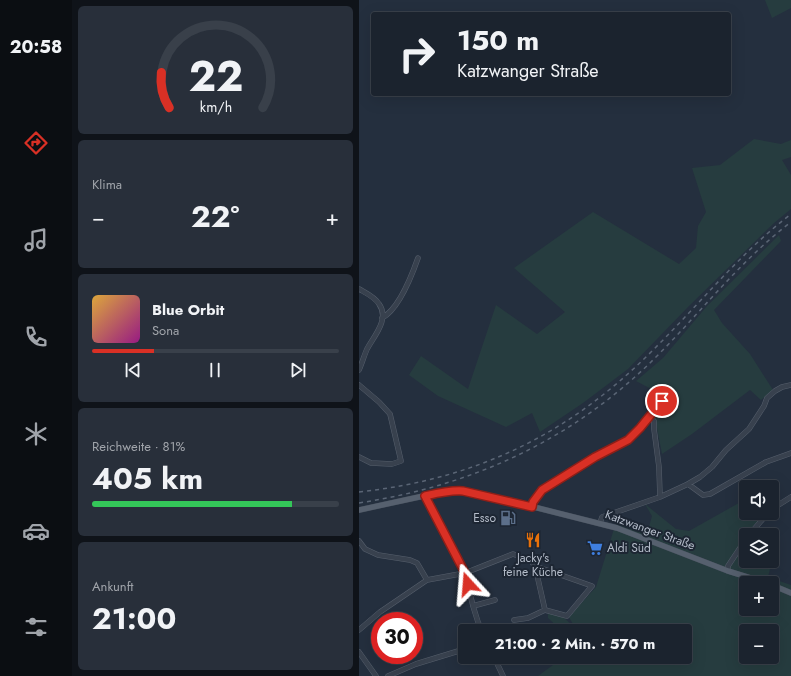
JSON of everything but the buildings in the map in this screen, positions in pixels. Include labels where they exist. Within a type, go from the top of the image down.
[{"type":"main road","name":"Katzwanger Straße","points":[[359,510],[442,492],[455,490],[463,491],[617,528],[744,576]]},
{"type":"main road","points":[[779,588],[791,593]]},
{"type":"street","points":[[382,318],[387,316],[399,300],[409,283],[418,258]]},
{"type":"street","points":[[359,289],[374,298],[382,310],[380,327],[366,350],[359,370]]},
{"type":"street","points":[[600,523],[601,517],[660,497],[700,477],[712,467],[725,450],[749,429],[764,406],[767,398],[782,387],[791,385]]},
{"type":"street","points":[[359,386],[379,402],[390,414],[401,461],[392,464],[371,463],[359,457]]},
{"type":"street","points":[[532,507],[533,502],[542,490],[595,457],[628,440],[662,401]]},
{"type":"street","points":[[649,416],[654,421],[659,467],[660,497]]},
{"type":"street","points":[[687,484],[703,495],[710,494],[767,462],[791,453]]},
{"type":"street","points":[[425,496],[465,573],[478,622]]},
{"type":"street","points":[[779,505],[791,497]]},
{"type":"street","points":[[755,528],[762,520]]},
{"type":"street","points":[[359,540],[365,549],[378,555],[410,560],[417,563],[427,580]]},
{"type":"street","points":[[728,571],[728,566],[739,550]]},
{"type":"street","points":[[359,630],[380,612],[427,580],[465,573],[513,554],[531,561],[535,566],[545,610]]},
{"type":"street","points":[[514,620],[528,618],[545,610],[567,616],[592,586],[535,566]]},
{"type":"street","points":[[473,606],[495,600]]},
{"type":"street","points":[[388,676],[416,664],[458,651]]},
{"type":"street","points":[[359,652],[376,676]]},
{"type":"street","points":[[497,664],[503,676]]},
{"type":"green space","points":[[765,0],[791,0],[791,8],[772,18]]},
{"type":"green space","points":[[754,139],[781,144],[791,140],[791,157],[782,160],[791,175],[791,209],[774,223],[688,307],[628,369],[583,403],[540,432],[532,413],[506,427],[438,396],[409,375],[421,356],[468,389],[496,305],[537,334],[565,312],[514,268],[593,212],[679,264],[696,248],[698,226],[706,212],[692,168],[720,165]]},
{"type":"green space","points":[[779,235],[781,241],[714,310],[722,323],[750,354],[773,390],[761,400],[750,390],[692,434],[662,454],[655,418],[664,398],[636,381],[663,358],[707,306]]},
{"type":"green space","points":[[739,503],[739,520],[759,520],[752,528],[739,528],[739,568],[770,568],[768,576],[739,576],[739,616],[779,616],[779,581],[791,585],[791,676],[538,676],[553,665],[552,664],[692,664],[692,624],[573,624],[569,617],[596,587],[617,519],[648,531],[652,516],[645,504],[676,529],[689,531]]},
{"type":"green space","points":[[548,612],[563,617],[571,624],[554,624],[548,618]]},
{"type":"railway","points":[[359,492],[402,486],[481,464],[518,448],[553,429],[587,407],[619,381],[668,335],[736,263],[791,214]]},
{"type":"railway","points":[[359,503],[401,495],[482,471],[556,435],[591,412],[624,386],[656,357],[738,270],[772,237],[791,222]]},
{"type":"place","name":"Esso","points":[[508,518]]},
{"type":"place","name":"Jacky's feine Küche","points":[[533,540]]},
{"type":"place","name":"Aldi Süd","points":[[595,548]]},
{"type":"route","points":[[468,584],[465,573],[425,496],[455,490],[470,492],[532,507],[533,502],[542,490],[595,457],[628,440],[662,401]]}]
